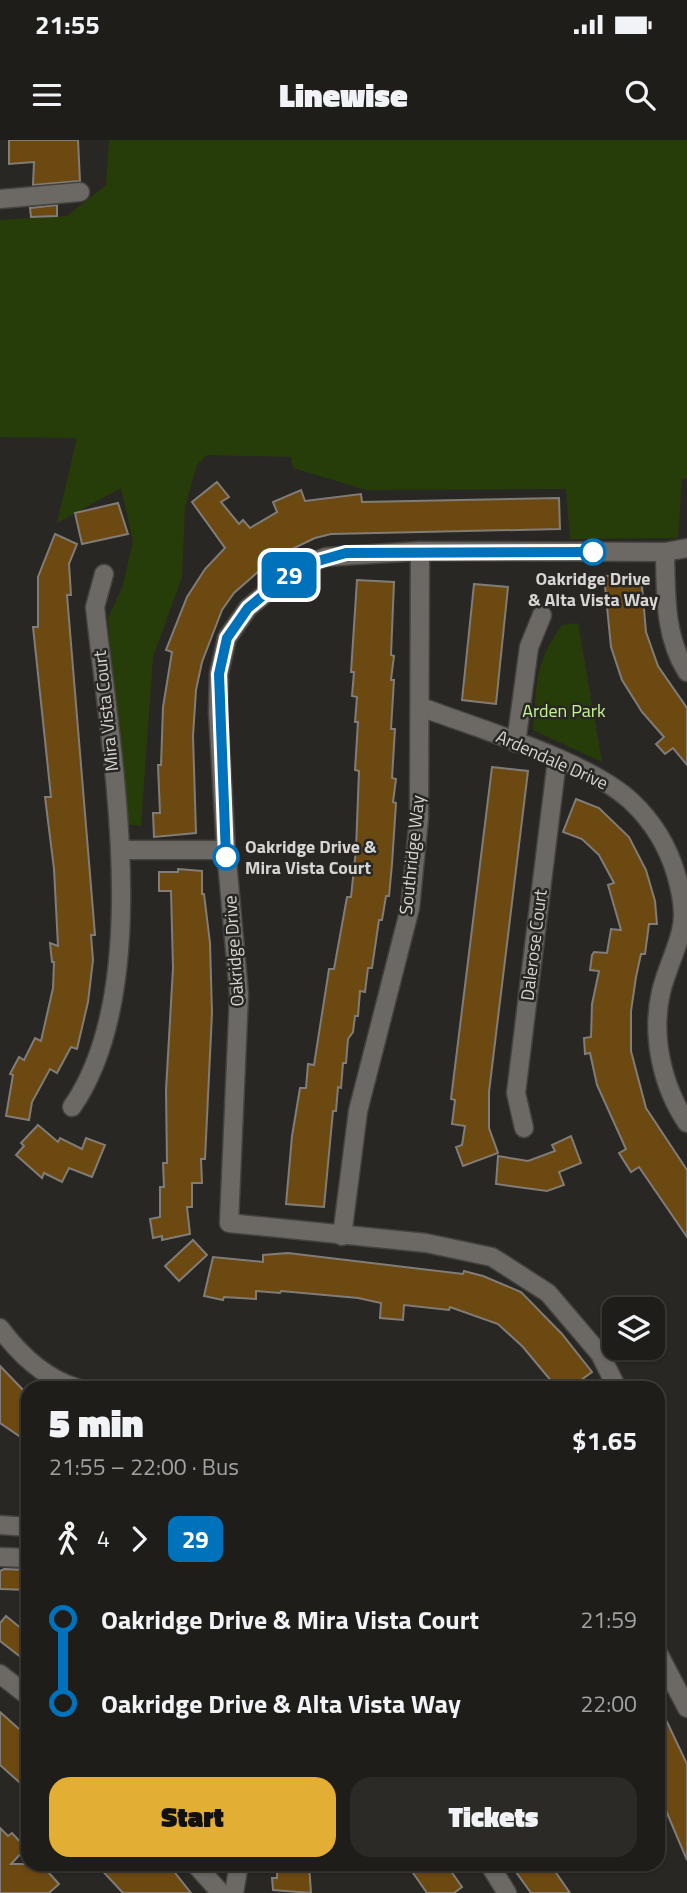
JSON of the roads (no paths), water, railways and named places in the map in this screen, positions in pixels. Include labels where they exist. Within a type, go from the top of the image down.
[{"type":"street","points":[[0,199],[80,192]]},
{"type":"street","name":"Oakridge Drive","points":[[614,1381],[600,1354],[548,1293],[492,1257],[426,1243],[342,1237],[229,1223],[239,994],[226,850],[219,674],[227,638],[248,608],[304,565],[346,553],[665,552],[687,548]]},
{"type":"street","name":"Southridge Way","points":[[342,1237],[358,1111],[410,908],[419,818],[420,551]]},
{"type":"street","points":[[665,552],[669,625],[674,650],[687,672]]},
{"type":"street","name":"Mira Vista Court","points":[[72,1107],[99,1055],[120,942],[121,850],[95,607],[104,574]]},
{"type":"street","points":[[516,743],[529,647],[542,615]]},
{"type":"street","name":"Ardendale Drive","points":[[421,707],[516,743],[612,786],[632,802],[656,831],[673,863],[680,886],[682,928],[661,991],[658,1044],[669,1089],[687,1123]]},
{"type":"street","name":"Dalerose Court","points":[[524,1128],[516,1093],[557,760]]},
{"type":"street","points":[[121,850],[226,850]]},
{"type":"street","points":[[0,1328],[32,1365],[59,1381]]},
{"type":"street","points":[[0,1525],[21,1526]]},
{"type":"street","points":[[0,1557],[21,1558]]},
{"type":"street","points":[[665,1666],[687,1708]]},
{"type":"street","points":[[0,1674],[21,1690]]},
{"type":"street","points":[[201,1871],[221,1893]]},
{"type":"street","points":[[234,1893],[238,1871]]},
{"type":"street","points":[[493,1871],[507,1893]]},
{"type":"place","name":"Oakridge Drive & Alta Vista Way","points":[[593,552]]},
{"type":"place","name":"Oakridge Drive & Mira Vista Court","points":[[226,857]]},
{"type":"park label","name":"Arden Park","points":[[564,711]]}]
